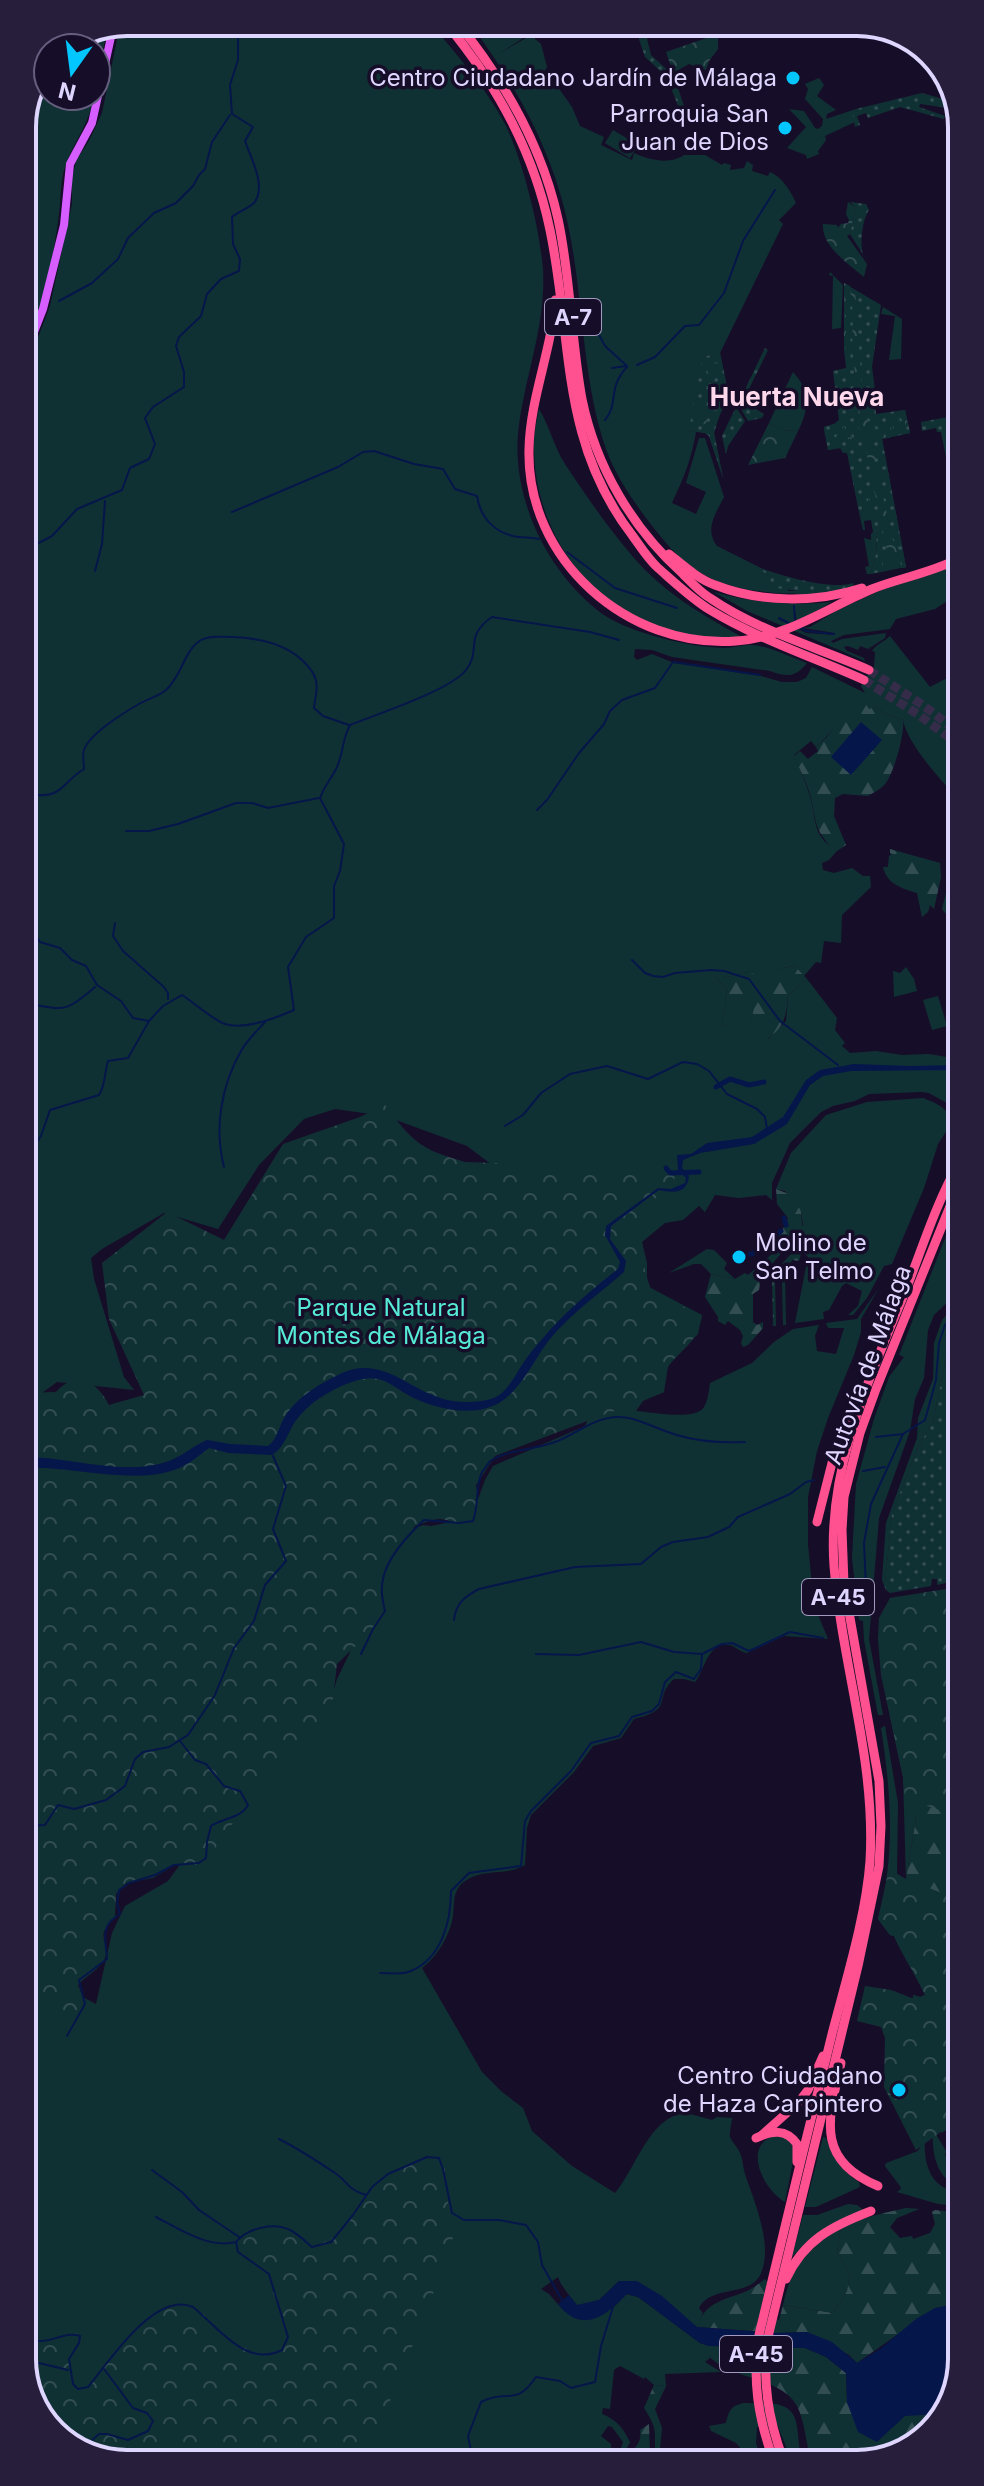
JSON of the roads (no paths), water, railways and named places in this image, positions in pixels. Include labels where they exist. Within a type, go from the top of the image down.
[{"type":"highway","name":"A-7","points":[[456,36],[491,85],[518,135],[544,203],[557,272],[574,405],[588,458],[603,494],[655,566],[707,608],[742,627],[864,680]]},
{"type":"highway","name":"A-7","points":[[468,36],[517,109],[546,178],[565,257],[582,399],[598,453],[621,500],[663,556],[708,598],[782,635],[869,670]]},
{"type":"highway","points":[[557,272],[554,320],[533,415],[529,450],[533,485],[543,522],[558,551],[580,582],[610,605],[665,633],[698,641],[738,641],[768,635],[874,588],[946,565]]},
{"type":"highway","points":[[621,500],[669,554],[685,567],[714,585],[736,592],[785,599],[829,597],[946,565]]},
{"type":"highway","name":"Autovía de Málaga","points":[[771,2450],[766,2425],[765,2360],[797,2182],[864,1902],[870,1865],[869,1781],[839,1609],[834,1533],[841,1467],[865,1388],[948,1185]]},
{"type":"highway","name":"Autovía de Málaga","points":[[778,2286],[858,1966],[879,1866],[879,1781],[846,1595],[842,1541],[844,1497],[860,1433],[948,1212]]},
{"type":"highway","points":[[817,1522],[837,1447],[865,1388]]},
{"type":"highway","points":[[842,1541],[879,1738],[886,1833],[880,1898],[836,2082],[829,2127],[835,2148],[847,2167],[878,2186]]},
{"type":"highway","points":[[797,2182],[798,2151],[793,2138],[778,2131],[759,2137],[784,2117],[808,2090],[829,2046]]},
{"type":"highway","points":[[778,2286],[793,2263],[812,2243],[843,2222],[871,2211]]},
{"type":"highway","name":"Autovía de Málaga","points":[[766,2425],[778,2450]]},
{"type":"main road","points":[[36,327],[64,225],[70,164],[92,123],[111,38]]},
{"type":"waterway","points":[[36,544],[52,536],[77,509],[122,490],[130,468],[149,459],[155,444],[145,418],[153,407],[184,387],[184,372],[176,346],[179,337],[201,316],[207,294],[221,279],[239,271],[240,259],[233,244],[232,217],[254,203],[259,189],[257,172],[245,141],[253,127],[232,114],[230,85],[238,60],[238,36]]},
{"type":"waterway","points":[[59,301],[92,283],[118,259],[128,238],[154,213],[176,203],[193,186],[205,169],[212,142],[230,115]]},
{"type":"waterway","points":[[637,365],[655,357],[685,326],[699,325],[724,293],[743,241],[775,190]]},
{"type":"waterway","points":[[584,322],[597,331],[605,346],[627,366]]},
{"type":"waterway","points":[[612,368],[626,366]]},
{"type":"waterway","points":[[605,420],[612,408],[617,382],[627,367]]},
{"type":"waterway","points":[[232,512],[338,467],[363,452],[374,451],[414,464],[443,469],[455,489],[477,496],[485,518],[496,529],[518,537],[539,539]]},
{"type":"waterway","points":[[95,571],[102,544],[105,501]]},
{"type":"waterway","points":[[567,552],[615,588],[677,608]]},
{"type":"waterway","points":[[794,606],[795,621]]},
{"type":"waterway","points":[[36,1143],[50,1110],[99,1095],[108,1061],[128,1058],[149,1021],[163,1006],[182,995],[225,1024],[260,1022],[294,1010],[288,967],[306,937],[334,918],[334,886],[344,844],[320,798],[338,764],[350,725],[429,694],[458,678],[471,663],[478,631],[492,617],[590,632],[619,640]]},
{"type":"waterway","points":[[779,618],[789,623]]},
{"type":"waterway","points":[[798,627],[834,634]]},
{"type":"waterway","points":[[36,795],[56,792],[84,769],[83,752],[93,737],[125,712],[166,690],[195,644],[208,637],[255,639],[277,645],[297,656],[315,677],[314,708],[323,716],[349,725]]},
{"type":"waterway","points":[[537,810],[604,724],[610,711],[622,700],[655,688],[673,662],[760,675]]},
{"type":"waterway","points":[[126,831],[149,831],[178,824],[236,803],[252,803],[268,808],[319,798]]},
{"type":"waterway","points":[[115,923],[113,936],[123,951],[164,987],[168,999]]},
{"type":"waterway","points":[[36,936],[40,942],[60,948],[72,960],[86,966],[97,985],[121,1001],[133,1018],[149,1021]]},
{"type":"waterway","points":[[632,960],[645,973],[653,976],[711,970],[749,979],[780,1021],[838,1065]]},
{"type":"waterway","points":[[36,1005],[69,1006],[95,987]]},
{"type":"waterway","points":[[224,1167],[220,1138],[224,1093],[241,1051],[265,1022]]},
{"type":"waterway","points":[[505,1126],[523,1115],[541,1093],[570,1074],[607,1066],[648,1079],[683,1062],[697,1064],[709,1071],[727,1094],[757,1109],[765,1117],[767,1129]]},
{"type":"waterway","points":[[716,1087],[730,1079],[749,1085],[764,1082]]},
{"type":"waterway","points":[[666,1168],[670,1173],[699,1172]]},
{"type":"waterway","points":[[784,1218],[786,1225]]},
{"type":"waterway","points":[[750,1254],[781,1231]]},
{"type":"waterway","points":[[861,1615],[866,1587],[864,1543],[871,1504],[903,1434],[925,1420],[936,1380],[939,1343],[948,1322]]},
{"type":"waterway","points":[[361,1654],[385,1611],[382,1592],[384,1576],[397,1549],[424,1520],[473,1521],[482,1472],[496,1458],[555,1442],[593,1423],[618,1417],[694,1439],[745,1442]]},
{"type":"waterway","points":[[876,1437],[903,1434]]},
{"type":"waterway","points":[[36,1825],[45,1825],[58,1805],[74,1809],[106,1800],[125,1786],[135,1759],[143,1752],[169,1747],[188,1735],[215,1695],[234,1648],[254,1621],[265,1585],[286,1561],[273,1529],[286,1486],[273,1456]]},
{"type":"waterway","points":[[863,1471],[885,1467]]},
{"type":"waterway","points":[[454,1620],[462,1601],[479,1589],[575,1567],[641,1564],[661,1547],[708,1537],[729,1527],[738,1517],[814,1480]]},
{"type":"waterway","points":[[536,1654],[579,1655],[641,1642],[674,1652],[702,1654],[722,1644],[732,1643],[749,1651],[790,1632],[823,1638]]},
{"type":"waterway","points":[[380,1973],[408,1972],[422,1965],[443,1937],[451,1891],[469,1873],[521,1866],[525,1821],[531,1811],[571,1771],[591,1743],[619,1736],[632,1717],[652,1711],[659,1704],[665,1682],[676,1672],[694,1679],[701,1669],[702,1654]]},
{"type":"waterway","points":[[67,2036],[85,2004],[79,1980],[107,1959],[106,1928],[120,1914],[117,1903],[119,1890],[174,1865],[199,1863],[206,1858],[211,1826],[236,1816],[248,1805],[240,1791],[224,1786],[206,1764],[195,1760],[180,1741]]},
{"type":"waterway","points":[[279,2139],[366,2195]]},
{"type":"waterway","points":[[36,2340],[80,2336],[69,2359],[73,2384],[78,2389],[88,2387],[120,2346],[149,2318],[178,2305],[193,2307],[223,2335],[245,2350],[257,2354],[282,2350],[288,2337],[269,2274],[238,2252],[236,2242],[247,2233],[269,2227],[293,2232],[312,2247],[331,2242],[372,2187],[388,2174],[427,2157],[439,2158],[452,2213],[464,2220],[499,2220],[526,2225],[538,2242],[542,2265],[562,2300]]},
{"type":"waterway","points":[[152,2170],[182,2192],[199,2210],[239,2237]]},
{"type":"waterway","points":[[156,2217],[205,2240],[236,2242]]},
{"type":"waterway","points":[[471,2450],[468,2436],[481,2402],[516,2395],[536,2377],[560,2381],[571,2388],[595,2382],[601,2346],[613,2307]]},
{"type":"waterway","points":[[36,2365],[68,2370]]},
{"type":"waterway","points":[[90,2442],[99,2434],[128,2440],[148,2431],[153,2421],[147,2413],[133,2408],[104,2369]]},
{"type":"tunnel","points":[[869,670],[948,724]]},
{"type":"tunnel","points":[[864,680],[948,737]]},
{"type":"place","name":"Centro Ciudadano Jardín de Málaga","points":[[793,78]]},
{"type":"place","name":"Parroquia San Juan de Dios","points":[[785,128]]},
{"type":"place","name":"Molino de San Telmo","points":[[739,1257]]},
{"type":"place","name":"Centro Ciudadano de Haza Carpintero","points":[[899,2090]]},
{"type":"district","name":"Huerta Nueva","points":[[797,397]]},
{"type":"park label","name":"Parque Natural Montes de Málaga","points":[[381,1322]]}]
